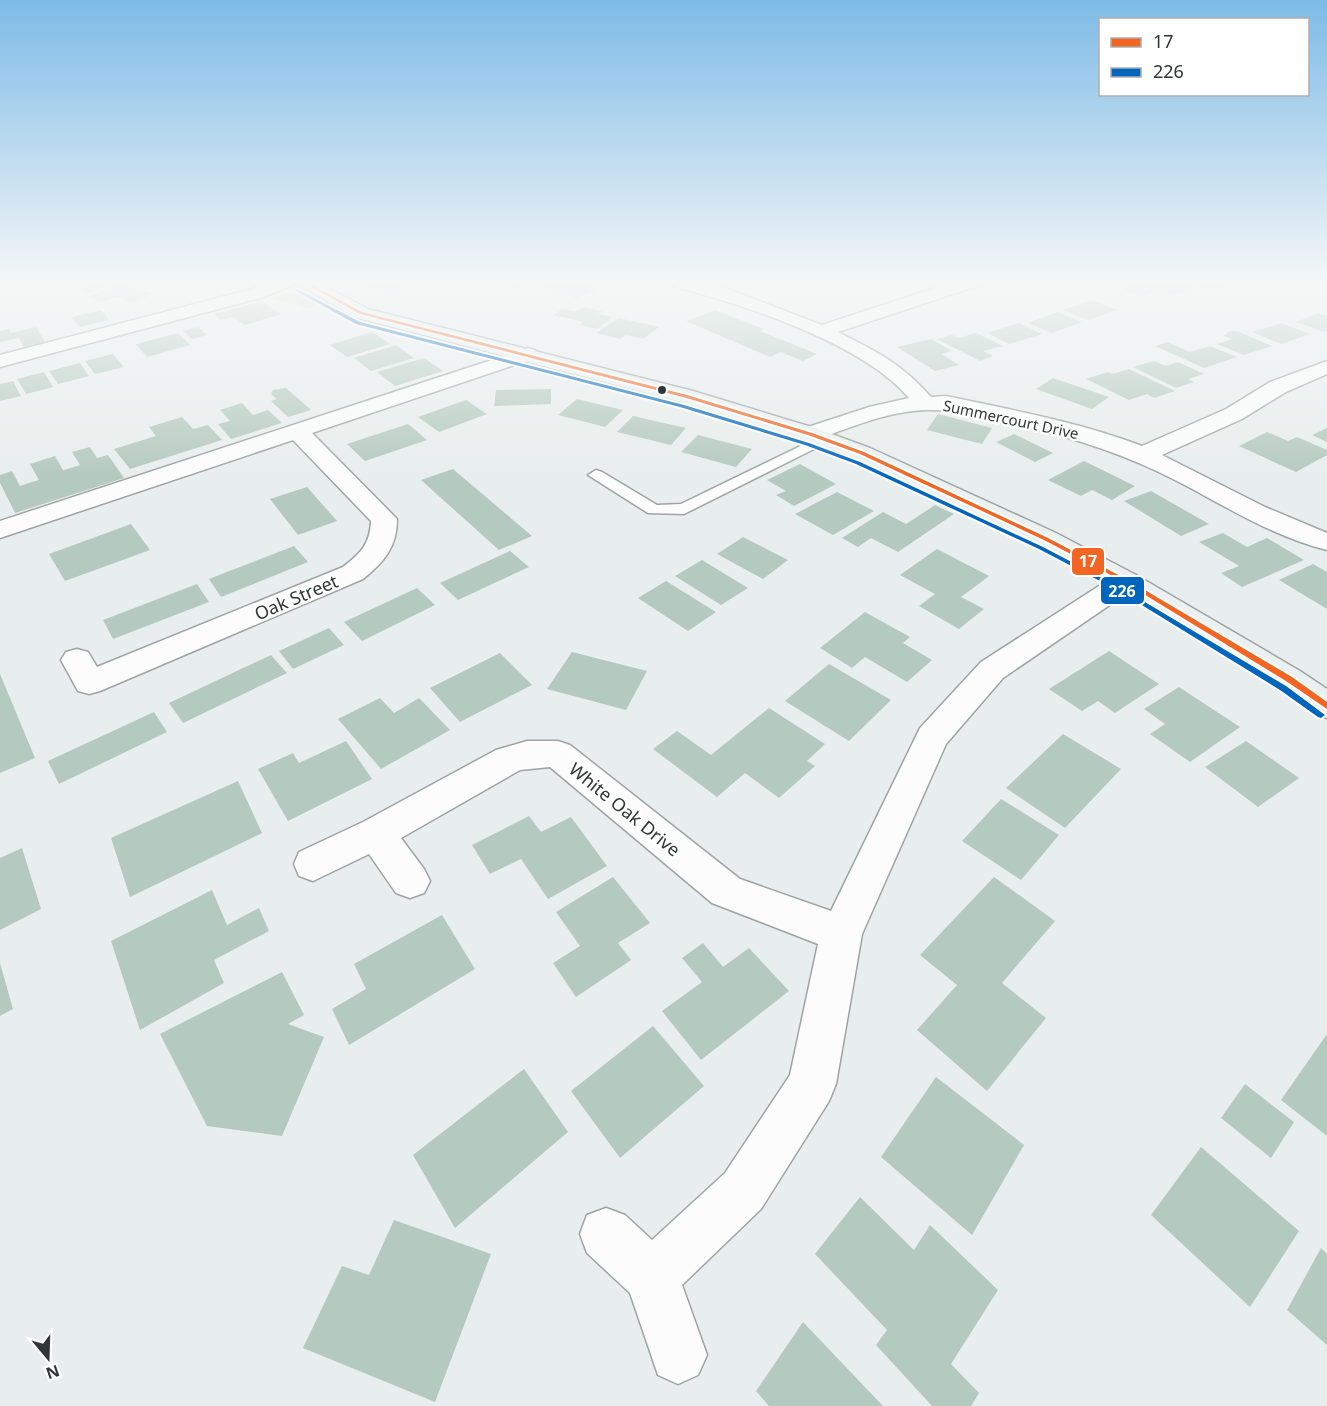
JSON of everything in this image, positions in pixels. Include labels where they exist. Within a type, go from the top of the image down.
[{"type":"street","points":[[0,361],[55,347]]},
{"type":"street","points":[[495,347],[685,396],[817,436],[861,453],[1046,539],[1126,582],[1289,680],[1327,706]]},
{"type":"street","points":[[851,347],[883,363],[904,379],[924,402]]},
{"type":"street","points":[[0,530],[528,354]]},
{"type":"street","points":[[1141,455],[1233,414],[1278,387],[1327,367]]},
{"type":"street","name":"Summercourt Drive","points":[[817,436],[884,408],[924,402],[946,403],[1077,431],[1141,455],[1251,510],[1327,543]]},
{"type":"street","name":"Oak Street","points":[[77,660],[89,683],[353,573],[377,554],[385,536],[384,519],[298,432]]},
{"type":"street","points":[[652,1276],[743,1191],[812,1084],[841,934],[932,737],[992,670],[1126,582]]},
{"type":"street","name":"White Oak Drive","points":[[313,864],[508,760],[527,754],[558,754],[726,891],[841,934]]},
{"type":"street","points":[[376,832],[410,881]]},
{"type":"street","points":[[606,1234],[652,1276],[678,1355]]},
{"type":"lane","points":[[596,475],[654,510],[684,509],[817,436]]},
{"type":"building","points":[[138,347],[184,347],[147,357]]},
{"type":"building","points":[[332,347],[381,347],[347,357]]},
{"type":"building","points":[[391,347],[398,347],[414,358],[371,371],[354,358]]},
{"type":"building","points":[[746,347],[799,347],[817,354],[803,361],[781,352],[770,357]]},
{"type":"building","points":[[897,347],[944,347],[952,351],[941,354],[959,365],[935,371]]},
{"type":"building","points":[[952,347],[1001,347],[983,351],[993,356],[980,361]]},
{"type":"building","points":[[1156,347],[1178,347],[1190,352],[1212,347],[1237,357],[1204,368]]},
{"type":"building","points":[[1223,347],[1270,347],[1244,355]]},
{"type":"building","points":[[113,354],[124,367],[95,374],[85,361]]},
{"type":"building","points":[[424,358],[443,371],[395,386],[377,372]]},
{"type":"building","points":[[1154,361],[1166,366],[1178,362],[1204,374],[1188,379],[1194,382],[1176,388],[1133,367]]},
{"type":"building","points":[[80,363],[89,376],[58,384],[49,371]]},
{"type":"building","points":[[1129,369],[1175,391],[1154,398],[1147,394],[1129,400],[1086,379],[1108,372],[1113,374]]},
{"type":"building","points":[[44,372],[53,387],[26,394],[17,379]]},
{"type":"building","points":[[1053,378],[1109,397],[1092,409],[1036,389]]},
{"type":"building","points":[[13,381],[21,396],[0,401],[0,384]]},
{"type":"building","points":[[286,388],[311,410],[288,417],[271,401],[277,399],[271,394],[273,390]]},
{"type":"building","points":[[551,389],[551,404],[494,406],[496,390]]},
{"type":"building","points":[[577,399],[623,410],[605,427],[558,415]]},
{"type":"building","points":[[466,400],[487,414],[439,432],[418,417]]},
{"type":"building","points":[[242,403],[253,415],[268,410],[282,423],[231,439],[218,424],[230,421],[220,410]]},
{"type":"building","points":[[938,414],[992,428],[982,444],[927,430]]},
{"type":"building","points":[[633,416],[686,428],[671,445],[617,432]]},
{"type":"building","points":[[182,417],[193,429],[208,425],[222,440],[130,469],[114,449],[156,436],[149,427]]},
{"type":"building","points":[[408,424],[427,440],[365,461],[347,444]]},
{"type":"building","points":[[1327,428],[1327,442],[1312,435]]},
{"type":"building","points":[[1267,432],[1288,441],[1297,437],[1327,450],[1327,455],[1296,472],[1239,446]]},
{"type":"building","points":[[1014,434],[1053,453],[1035,462],[996,442]]},
{"type":"building","points":[[698,435],[752,449],[736,467],[681,452]]},
{"type":"building","points":[[90,447],[97,458],[108,455],[124,478],[15,513],[0,483],[0,475],[12,471],[20,486],[39,480],[30,464],[55,456],[63,470],[71,468],[80,465],[72,452]]},
{"type":"building","points":[[1084,461],[1135,486],[1112,500],[1092,490],[1081,496],[1048,480]]},
{"type":"building","points":[[800,464],[836,484],[794,506],[776,495],[786,491],[767,480]]},
{"type":"building","points":[[453,469],[532,536],[499,550],[421,480]]},
{"type":"building","points":[[307,487],[337,521],[298,535],[270,499]]},
{"type":"building","points":[[1151,491],[1209,524],[1181,536],[1124,501]]},
{"type":"building","points":[[837,492],[874,511],[833,535],[795,514]]},
{"type":"building","points":[[935,505],[954,514],[898,552],[871,538],[858,547],[842,538],[883,512],[906,524]]},
{"type":"building","points":[[131,524],[150,550],[65,581],[49,554]]},
{"type":"building","points":[[1223,533],[1247,547],[1267,538],[1304,560],[1242,587],[1221,573],[1239,566],[1199,542]]},
{"type":"building","points":[[743,537],[788,560],[763,579],[717,554]]},
{"type":"building","points":[[294,546],[308,562],[221,597],[209,579]]},
{"type":"building","points":[[937,549],[989,576],[961,597],[984,609],[959,629],[919,606],[935,594],[900,575]]},
{"type":"building","points":[[510,551],[529,567],[458,600],[440,583]]},
{"type":"building","points":[[702,560],[748,588],[721,605],[675,576]]},
{"type":"building","points":[[1313,564],[1327,572],[1327,609],[1279,580]]},
{"type":"building","points":[[666,581],[716,612],[688,631],[638,598]]},
{"type":"building","points":[[197,584],[209,602],[113,639],[103,620]]},
{"type":"building","points":[[417,588],[435,605],[362,641],[344,622]]},
{"type":"building","points":[[865,612],[910,637],[903,643],[932,660],[907,682],[865,657],[852,668],[820,648]]},
{"type":"building","points":[[329,628],[344,645],[293,669],[279,651]]},
{"type":"building","points":[[1109,651],[1159,684],[1115,713],[1098,701],[1082,711],[1049,689]]},
{"type":"building","points":[[572,652],[647,671],[626,710],[547,689]]},
{"type":"building","points":[[500,653],[532,685],[460,722],[430,688]]},
{"type":"building","points":[[271,655],[287,673],[183,723],[169,703]]},
{"type":"building","points":[[829,664],[891,700],[849,741],[785,701]]},
{"type":"building","points":[[0,674],[35,758],[0,773]]},
{"type":"building","points":[[1179,687],[1240,727],[1190,762],[1150,734],[1165,724],[1144,709]]},
{"type":"building","points":[[380,698],[394,713],[419,698],[450,730],[381,769],[338,719]]},
{"type":"building","points":[[769,708],[825,744],[807,761],[815,766],[779,798],[745,773],[717,797],[653,749],[677,731],[711,755]]},
{"type":"building","points":[[154,712],[167,732],[59,784],[48,761]]},
{"type":"building","points":[[1063,734],[1121,769],[1065,828],[1006,788]]},
{"type":"building","points":[[346,741],[372,779],[288,821],[258,769],[293,753],[299,763]]},
{"type":"building","points":[[1246,741],[1299,778],[1258,807],[1205,767]]},
{"type":"building","points":[[238,781],[262,833],[130,897],[111,838]]},
{"type":"building","points":[[1001,799],[1059,835],[1021,880],[962,841]]},
{"type":"building","points":[[529,816],[541,832],[571,817],[607,866],[548,899],[521,859],[490,874],[472,845]]},
{"type":"building","points":[[22,848],[41,909],[0,930],[0,858]]},
{"type":"building","points":[[613,877],[650,923],[618,943],[631,960],[576,997],[553,963],[580,946],[556,912]]},
{"type":"building","points":[[994,877],[1055,921],[1002,983],[1046,1018],[987,1091],[917,1030],[957,985],[920,955]]},
{"type":"building","points":[[212,890],[227,925],[259,908],[269,931],[214,960],[224,983],[140,1030],[111,941]]},
{"type":"building","points":[[442,915],[475,969],[349,1045],[332,1009],[366,989],[354,964]]},
{"type":"building","points":[[703,943],[723,967],[749,948],[789,991],[701,1060],[662,1011],[702,982],[682,958]]},
{"type":"building","points":[[0,963],[13,1009],[0,1016]]},
{"type":"building","points":[[282,972],[304,1015],[288,1024],[324,1037],[282,1136],[207,1126],[160,1034]]},
{"type":"building","points":[[653,1026],[704,1086],[620,1158],[571,1091]]},
{"type":"building","points":[[1327,1034],[1327,1136],[1281,1100]]},
{"type":"building","points":[[524,1069],[568,1132],[455,1228],[413,1155]]},
{"type":"building","points":[[936,1077],[1024,1145],[972,1235],[881,1157]]},
{"type":"building","points":[[1245,1084],[1294,1122],[1271,1158],[1221,1118]]},
{"type":"building","points":[[1201,1147],[1299,1231],[1250,1307],[1151,1215]]},
{"type":"building","points":[[860,1197],[914,1250],[930,1225],[998,1290],[951,1364],[979,1393],[971,1406],[932,1406],[876,1345],[887,1330],[815,1254]]},
{"type":"building","points":[[394,1220],[491,1254],[435,1402],[303,1348],[342,1266],[369,1275]]},
{"type":"building","points":[[1321,1248],[1327,1254],[1327,1345],[1287,1310]]},
{"type":"building","points":[[803,1322],[883,1406],[769,1406],[756,1391]]},
{"type":"transit line","name":"226","points":[[450,347],[682,406],[807,444],[858,463],[1041,548],[1121,590],[1283,688],[1321,715]]},
{"type":"transit line","name":"17","points":[[492,347],[685,396],[810,434],[862,453],[1046,539],[1126,581],[1289,679],[1327,706]]}]
